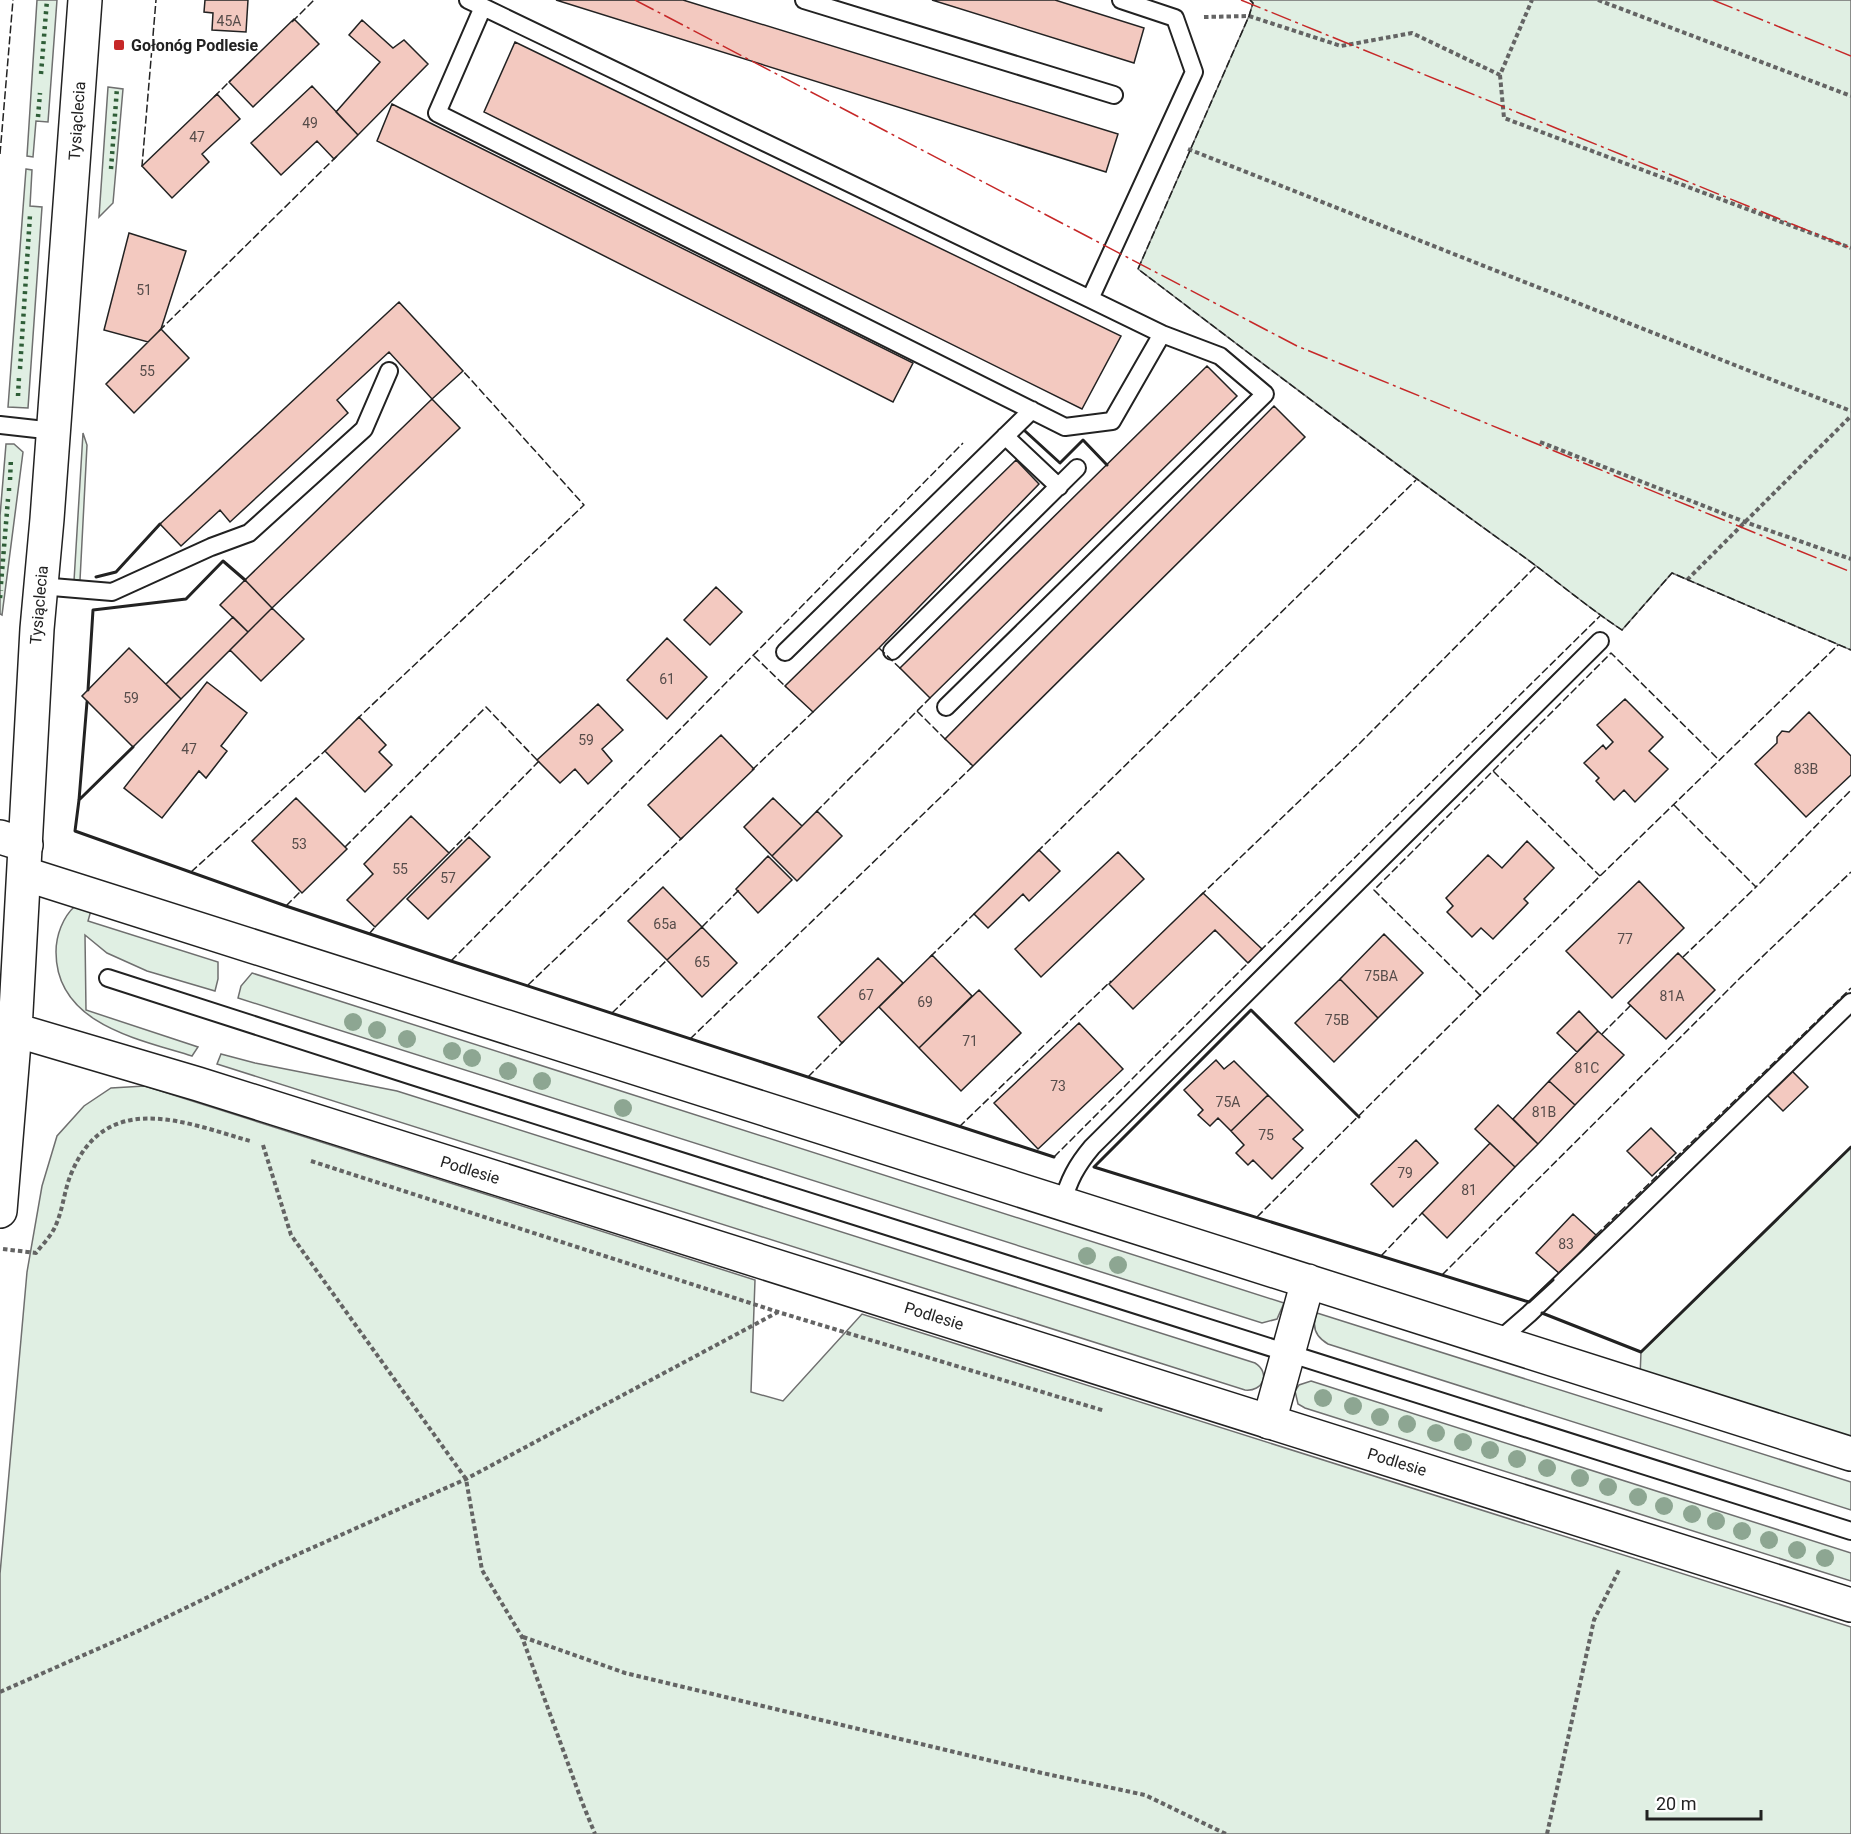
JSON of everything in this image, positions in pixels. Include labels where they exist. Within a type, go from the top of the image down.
[{"type":"street","name":"Tysiąclecia","points":[[0,1211],[15,1030],[17,852],[54,431],[85,0]]},
{"type":"street","points":[[17,852],[1062,1204],[1851,1454]]},
{"type":"street","name":"Podlesie","points":[[15,1030],[198,1084],[1851,1605]]},
{"type":"street","points":[[1269,1422],[1308,1281]]},
{"type":"lane","points":[[804,0],[1114,95]]},
{"type":"lane","points":[[1090,299],[1194,72],[1175,18],[1121,0]]},
{"type":"lane","points":[[946,708],[1265,394],[1220,356],[1162,334],[476,4],[437,113],[1065,427],[1112,421],[1162,334]]},
{"type":"lane","points":[[40,586],[112,592],[211,546],[249,534],[364,429],[389,371]]},
{"type":"lane","points":[[785,652],[1032,410]]},
{"type":"lane","points":[[0,425],[54,431]]},
{"type":"lane","points":[[1005,436],[1059,487]]},
{"type":"lane","points":[[892,651],[1077,468]]},
{"type":"lane","points":[[1062,1204],[1077,1165],[1092,1147],[1600,641]]},
{"type":"lane","points":[[108,978],[1851,1531]]},
{"type":"lane","points":[[1501,1343],[1506,1334],[1611,1236],[1851,1002]]},
{"type":"path","points":[[1532,0],[1500,75],[1504,118],[1851,248]]},
{"type":"path","points":[[1598,0],[1851,96]]},
{"type":"path","points":[[1175,18],[1249,16],[1341,46],[1412,33],[1500,75]]},
{"type":"path","points":[[1164,139],[1851,411]]},
{"type":"path","points":[[1687,580],[1851,416]]},
{"type":"path","points":[[1540,442],[1745,522],[1851,559]]},
{"type":"path","points":[[0,1248],[36,1253],[55,1227],[70,1176],[80,1155],[92,1140],[107,1128],[127,1120],[144,1117],[170,1119],[252,1142]]},
{"type":"path","points":[[263,1145],[291,1235],[466,1479],[482,1570],[522,1637],[595,1834]]},
{"type":"path","points":[[0,1692],[136,1632],[276,1564],[466,1479],[778,1312]]},
{"type":"path","points":[[1547,1834],[1594,1620],[1620,1568]]},
{"type":"path","points":[[522,1637],[625,1673],[1042,1773],[1145,1795],[1226,1834]]},
{"type":"green space","points":[[37,0],[57,0],[48,122],[36,121],[33,157],[27,156]]},
{"type":"green space","points":[[1250,0],[1851,0],[1851,650],[1672,573],[1622,630],[1138,269],[1249,16],[1253,3]]},
{"type":"green space","points":[[108,87],[123,89],[113,203],[99,217]]},
{"type":"green space","points":[[26,169],[32,170],[30,206],[42,207],[28,408],[8,407]]},
{"type":"green space","points":[[83,433],[87,445],[80,580],[74,581]]},
{"type":"green space","points":[[6,444],[14,444],[23,452],[2,615],[0,614],[0,516]]},
{"type":"green space","points":[[75,906],[92,907],[88,921],[218,962],[215,991],[147,971],[107,953],[85,935],[86,1010],[198,1047],[192,1056],[125,1035],[104,1025],[85,1012],[70,996],[60,976],[56,946],[64,921]]},
{"type":"green space","points":[[252,973],[1284,1303],[1277,1319],[1262,1323],[238,998],[241,986]]},
{"type":"green space","points":[[221,1054],[255,1063],[397,1091],[1255,1363],[1263,1372],[1263,1381],[1256,1388],[1245,1390],[217,1064]]},
{"type":"green space","points":[[145,1086],[755,1280],[751,1392],[783,1401],[862,1314],[1851,1627],[1851,1834],[0,1834],[0,1574],[27,1272],[42,1186],[57,1136],[84,1106],[111,1088]]},
{"type":"green space","points":[[1851,1147],[1851,1445],[1640,1377],[1641,1352]]},
{"type":"green space","points":[[1317,1313],[1851,1482],[1851,1510],[1328,1344],[1320,1338],[1316,1331],[1314,1323]]},
{"type":"green space","points":[[1311,1381],[1851,1553],[1851,1581],[1305,1408],[1298,1404],[1295,1391],[1299,1385]]},
{"type":"building","points":[[205,0],[248,0],[246,32],[212,30],[213,13],[204,12]]},
{"type":"building","points":[[556,0],[683,0],[1118,134],[1106,172]]},
{"type":"building","points":[[932,0],[1055,0],[1144,28],[1134,63]]},
{"type":"building","points":[[294,19],[319,44],[253,107],[229,82]]},
{"type":"building","points":[[362,20],[393,48],[404,40],[428,64],[358,135],[336,112],[380,62],[349,35]]},
{"type":"building","points":[[515,42],[1121,336],[1082,409],[484,112]]},
{"type":"building","points":[[312,86],[358,135],[334,159],[317,141],[281,175],[251,143]]},
{"type":"building","points":[[217,94],[240,119],[202,154],[209,162],[172,198],[142,166]]},
{"type":"building","points":[[392,104],[913,363],[893,402],[377,141]]},
{"type":"building","points":[[129,233],[186,251],[161,329],[148,342],[104,330]]},
{"type":"building","points":[[399,302],[463,371],[432,399],[389,352],[337,400],[348,413],[230,522],[220,510],[181,546],[160,524]]},
{"type":"building","points":[[161,329],[189,358],[134,413],[106,384]]},
{"type":"building","points":[[1207,366],[1237,396],[930,698],[900,668]]},
{"type":"building","points":[[432,399],[460,428],[272,608],[245,580]]},
{"type":"building","points":[[1274,406],[1305,437],[973,766],[945,739]]},
{"type":"building","points":[[1016,460],[1039,484],[879,648],[813,712],[785,686]]},
{"type":"building","points":[[245,580],[272,608],[248,632],[220,605]]},
{"type":"building","points":[[716,587],[742,612],[710,645],[684,620]]},
{"type":"building","points":[[272,608],[304,639],[261,681],[230,650]]},
{"type":"building","points":[[233,617],[248,632],[181,699],[166,684]]},
{"type":"building","points":[[667,638],[707,677],[667,719],[627,680]]},
{"type":"building","points":[[129,648],[181,699],[133,747],[82,696]]},
{"type":"building","points":[[207,682],[247,713],[221,746],[227,751],[206,778],[199,771],[162,818],[124,788]]},
{"type":"building","points":[[1625,699],[1663,737],[1649,751],[1668,769],[1635,802],[1624,790],[1614,800],[1596,781],[1599,778],[1584,763],[1603,745],[1606,749],[1613,742],[1597,725]]},
{"type":"building","points":[[598,704],[623,730],[602,749],[612,761],[588,784],[575,769],[560,783],[537,760]]},
{"type":"building","points":[[1809,712],[1851,756],[1851,775],[1806,817],[1755,764],[1777,743],[1777,737],[1782,731],[1789,732]]},
{"type":"building","points":[[359,717],[386,745],[379,752],[392,765],[365,792],[325,751]]},
{"type":"building","points":[[721,735],[754,769],[681,839],[648,805]]},
{"type":"building","points":[[296,798],[347,849],[302,893],[252,841]]},
{"type":"building","points":[[773,798],[802,826],[772,856],[744,827]]},
{"type":"building","points":[[817,811],[842,836],[797,881],[772,856]]},
{"type":"building","points":[[411,816],[449,853],[375,927],[347,900],[373,874],[364,864]]},
{"type":"building","points":[[469,837],[490,857],[428,919],[407,899]]},
{"type":"building","points":[[1527,841],[1554,868],[1524,899],[1528,903],[1493,939],[1481,928],[1472,937],[1447,912],[1453,906],[1446,898],[1488,855],[1502,868]]},
{"type":"building","points":[[1039,850],[1060,871],[1029,901],[1023,894],[988,928],[974,914]]},
{"type":"building","points":[[1118,852],[1144,879],[1041,977],[1015,949]]},
{"type":"building","points":[[768,856],[792,880],[758,913],[736,889]]},
{"type":"building","points":[[1639,881],[1684,928],[1612,998],[1566,951]]},
{"type":"building","points":[[663,887],[702,927],[667,960],[628,921]]},
{"type":"building","points":[[1203,893],[1262,949],[1248,963],[1215,930],[1133,1009],[1109,984]]},
{"type":"building","points":[[702,927],[737,963],[702,997],[667,960]]},
{"type":"building","points":[[1384,934],[1423,973],[1378,1018],[1340,979]]},
{"type":"building","points":[[1678,953],[1715,990],[1666,1039],[1628,1003]]},
{"type":"building","points":[[932,955],[972,996],[919,1048],[879,1007]]},
{"type":"building","points":[[878,958],[903,983],[842,1043],[818,1017]]},
{"type":"building","points":[[1340,979],[1378,1018],[1334,1062],[1295,1023]]},
{"type":"building","points":[[979,990],[1021,1033],[961,1091],[919,1048]]},
{"type":"building","points":[[1579,1011],[1598,1031],[1577,1052],[1557,1033]]},
{"type":"building","points":[[1079,1023],[1123,1069],[1038,1149],[994,1103]]},
{"type":"building","points":[[1598,1031],[1624,1055],[1575,1105],[1549,1081]]},
{"type":"building","points":[[1216,1060],[1224,1069],[1234,1061],[1268,1095],[1231,1131],[1218,1118],[1210,1126],[1198,1115],[1203,1110],[1184,1090]]},
{"type":"building","points":[[1791,1070],[1808,1087],[1783,1111],[1766,1094]]},
{"type":"building","points":[[1549,1081],[1575,1105],[1538,1144],[1513,1119]]},
{"type":"building","points":[[1268,1095],[1303,1130],[1293,1139],[1303,1148],[1272,1179],[1253,1160],[1248,1165],[1236,1153],[1244,1145],[1231,1131]]},
{"type":"building","points":[[1498,1105],[1538,1144],[1515,1167],[1475,1129]]},
{"type":"building","points":[[1651,1128],[1676,1153],[1652,1176],[1627,1151]]},
{"type":"building","points":[[1416,1140],[1438,1163],[1393,1207],[1371,1184]]},
{"type":"building","points":[[1490,1143],[1515,1167],[1447,1238],[1422,1213]]},
{"type":"building","points":[[1573,1214],[1596,1235],[1560,1274],[1536,1253]]},
{"type":"hedge","points":[[41,74],[47,0]]},
{"type":"hedge","points":[[111,169],[117,88]]},
{"type":"hedge","points":[[38,117],[40,93]]},
{"type":"hedge","points":[[20,369],[30,215]]},
{"type":"hedge","points":[[18,396],[19,377]]},
{"type":"hedge","points":[[10,480],[11,458]]},
{"type":"hedge","points":[[9,486],[9,491]]},
{"type":"hedge","points":[[1,584],[8,499]]},
{"type":"hedge","points":[[0,598],[1,590]]},
{"type":"fence","points":[[0,154],[13,0]]},
{"type":"fence","points":[[143,165],[156,0]]},
{"type":"fence","points":[[292,22],[314,0]]},
{"type":"fence","points":[[1250,0],[1253,3],[1249,16],[1138,269],[1622,630],[1672,573],[1851,650]]},
{"type":"fence","points":[[214,97],[231,80]]},
{"type":"fence","points":[[159,331],[337,156]]},
{"type":"fence","points":[[356,720],[584,505],[463,371]]},
{"type":"fence","points":[[451,961],[963,443]]},
{"type":"fence","points":[[1037,852],[1416,480]]},
{"type":"fence","points":[[1200,896],[1359,744],[1536,566]]},
{"type":"fence","points":[[1260,951],[1600,616]]},
{"type":"fence","points":[[1257,1217],[1600,876],[1838,645]]},
{"type":"fence","points":[[879,648],[902,670]]},
{"type":"fence","points":[[1493,771],[1611,653],[1719,760]]},
{"type":"fence","points":[[754,656],[786,687]]},
{"type":"fence","points":[[816,812],[930,698],[928,696]]},
{"type":"fence","points":[[345,847],[486,707],[537,760]]},
{"type":"fence","points":[[752,770],[813,712],[810,710]]},
{"type":"fence","points":[[917,711],[947,741]]},
{"type":"fence","points":[[191,872],[326,750]]},
{"type":"fence","points":[[449,853],[539,761]]},
{"type":"fence","points":[[690,1039],[973,766],[970,764]]},
{"type":"fence","points":[[1481,996],[1374,890],[1493,771],[1600,876]]},
{"type":"fence","points":[[1674,805],[1756,887],[1851,790]]},
{"type":"fence","points":[[528,985],[683,837]]},
{"type":"fence","points":[[1442,1275],[1740,978],[1851,872]]},
{"type":"fence","points":[[1683,957],[1756,887]]},
{"type":"fence","points":[[702,927],[740,889]]},
{"type":"fence","points":[[286,906],[301,891]]},
{"type":"fence","points":[[930,957],[977,911]]},
{"type":"fence","points":[[369,934],[375,927]]},
{"type":"fence","points":[[612,1013],[667,960]]},
{"type":"fence","points":[[1054,1157],[1251,960]]},
{"type":"fence","points":[[959,1127],[1111,981]]},
{"type":"fence","points":[[1596,1235],[1851,988]]},
{"type":"fence","points":[[1602,1034],[1631,1005]]},
{"type":"fence","points":[[808,1077],[844,1041]]},
{"type":"fence","points":[[1381,1256],[1422,1213]]},
{"type":"wall","points":[[1025,431],[1060,463],[1083,440],[1107,465]]},
{"type":"wall","points":[[96,577],[116,572],[160,524]]},
{"type":"wall","points":[[88,690],[93,610],[186,599],[223,561],[245,580]]},
{"type":"wall","points":[[87,702],[75,831],[286,906],[451,961],[1054,1157]]},
{"type":"wall","points":[[80,799],[133,747]]},
{"type":"wall","points":[[1359,1117],[1251,1010],[1094,1167],[1529,1302],[1553,1280]]},
{"type":"wall","points":[[1542,1313],[1641,1352],[1851,1147]]},
{"type":"power","points":[[635,0],[1297,346],[1851,572]]},
{"type":"power","points":[[1241,0],[1851,248]]},
{"type":"power","points":[[1713,0],[1851,56]]},
{"type":"place","name":"Gołonóg Podlesie","points":[[119,45]]}]
